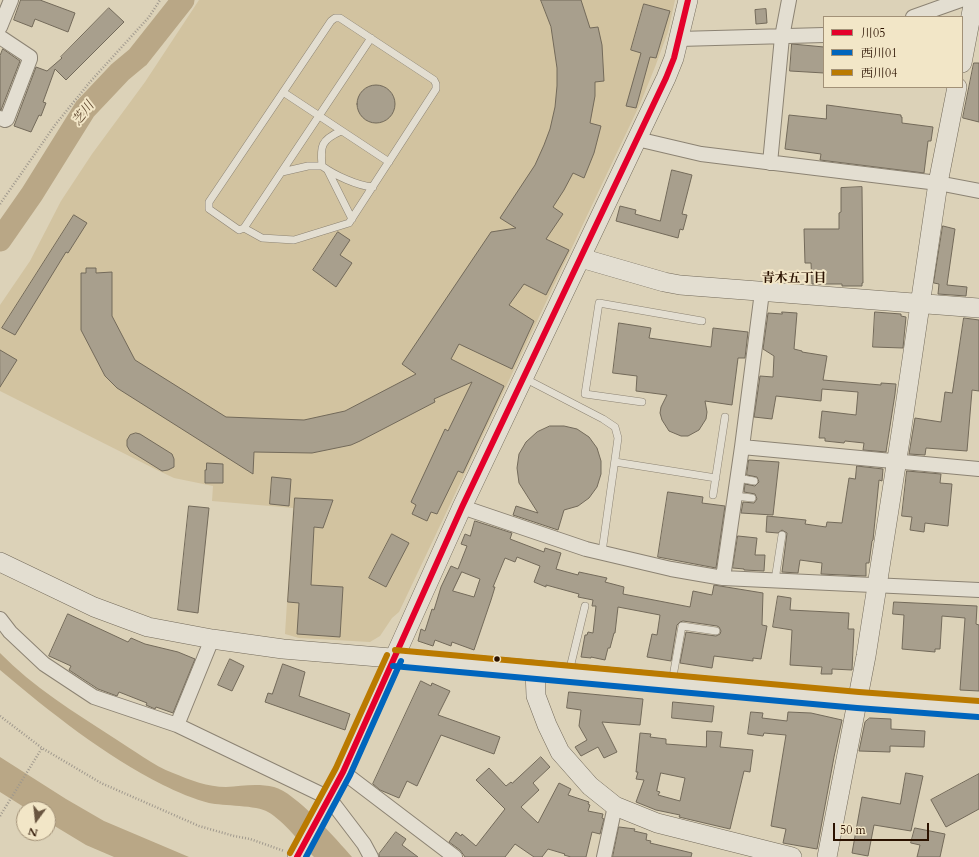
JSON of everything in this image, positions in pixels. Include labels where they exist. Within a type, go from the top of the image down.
[{"type":"street","points":[[0,27],[11,0]]},
{"type":"street","points":[[298,856],[342,772],[462,507],[666,78],[680,39],[688,0]]},
{"type":"street","points":[[770,163],[782,37],[789,0]]},
{"type":"street","points":[[918,16],[972,5],[963,57]]},
{"type":"street","points":[[680,39],[823,35]]},
{"type":"street","points":[[0,37],[30,57],[30,59],[7,119],[5,120],[0,118]]},
{"type":"street","points":[[827,857],[858,700],[938,183],[957,88]]},
{"type":"street","points":[[637,139],[701,154],[938,183],[979,190]]},
{"type":"street","points":[[581,258],[664,282],[680,285],[979,308]]},
{"type":"street","points":[[723,578],[738,478],[762,292]]},
{"type":"street","points":[[742,447],[979,469]]},
{"type":"street","points":[[462,507],[586,549],[671,569],[723,578],[979,590]]},
{"type":"street","points":[[0,562],[94,607],[148,627],[212,639],[283,649],[535,670],[858,700],[979,709]]},
{"type":"street","points":[[0,619],[10,632],[44,664],[94,697],[177,725],[329,798],[364,844],[371,857]]},
{"type":"street","points":[[177,725],[212,639]]},
{"type":"street","points":[[535,670],[536,696],[547,725],[560,752],[590,786],[615,806],[657,823],[792,857]]},
{"type":"street","points":[[342,772],[455,857]]},
{"type":"street","points":[[604,857],[615,806]]},
{"type":"lane","points":[[244,228],[262,238],[294,240],[349,223],[352,219],[436,89],[436,84],[434,80],[371,38],[340,18],[335,18],[331,21],[209,202],[209,210],[239,230],[244,228],[371,38]]},
{"type":"lane","points":[[283,92],[389,162]]},
{"type":"lane","points":[[341,131],[331,136],[323,143],[321,152],[325,169],[352,219]]},
{"type":"lane","points":[[282,172],[308,166],[325,169],[365,186],[372,187]]},
{"type":"lane","points":[[577,406],[585,394],[599,303],[702,321]]},
{"type":"lane","points":[[523,378],[603,419],[615,427],[618,438],[602,552]]},
{"type":"lane","points":[[585,394],[642,402]]},
{"type":"lane","points":[[713,495],[725,417]]},
{"type":"lane","points":[[615,462],[716,478]]},
{"type":"lane","points":[[738,478],[754,480]]},
{"type":"lane","points":[[735,496],[752,498]]},
{"type":"lane","points":[[775,580],[782,535]]},
{"type":"lane","points":[[568,673],[585,606]]},
{"type":"lane","points":[[672,683],[682,626],[716,631]]},
{"type":"path","points":[[0,204],[55,125],[90,82],[149,17],[160,0]]},
{"type":"path","points":[[0,716],[42,748],[100,783],[199,826],[250,839],[298,856]]},
{"type":"path","points":[[0,816],[42,748]]},
{"type":"shaded area","points":[[199,0],[675,0],[668,32],[640,104],[399,612],[392,618],[380,636],[370,642],[299,638],[285,634],[293,508],[212,501],[213,486],[174,478],[0,391],[0,305],[30,261],[61,201],[92,154],[145,82]]},
{"type":"shaded area","points":[[0,653],[26,677],[54,698],[143,757],[166,770],[192,781],[213,786],[226,787],[262,785],[274,787],[283,791],[304,807],[352,857],[314,857],[286,827],[268,812],[256,808],[204,802],[173,790],[141,773],[78,732],[0,670]]},
{"type":"shaded area","points":[[0,757],[104,821],[189,857],[114,857],[86,845],[56,827],[56,801],[16,802],[0,792]]},
{"type":"building","points":[[21,0],[40,0],[75,13],[68,32],[35,19],[32,27],[14,20]]},
{"type":"building","points":[[541,0],[581,0],[590,28],[598,27],[602,45],[604,81],[595,82],[595,96],[590,123],[601,126],[594,153],[584,178],[573,173],[553,207],[563,214],[546,239],[569,250],[546,295],[524,284],[509,305],[534,321],[512,369],[459,344],[451,359],[504,386],[463,473],[458,471],[437,514],[431,512],[427,521],[412,514],[416,505],[411,502],[445,429],[448,431],[472,382],[434,399],[435,402],[351,445],[312,453],[254,452],[253,474],[117,388],[105,376],[81,330],[81,273],[86,273],[86,268],[96,268],[96,273],[112,272],[112,316],[135,360],[226,417],[304,420],[345,411],[416,374],[402,364],[491,232],[516,228],[500,218],[535,165],[550,129],[555,107],[557,68],[551,27]]},
{"type":"building","points":[[644,4],[670,11],[656,58],[650,57],[636,108],[626,106],[641,53],[631,50]]},
{"type":"building","points":[[109,8],[124,22],[66,80],[55,69],[43,102],[46,103],[41,116],[39,115],[31,132],[14,126],[36,67],[47,71],[62,58],[61,57]]},
{"type":"building","points":[[766,9],[767,23],[756,24],[755,10]]},
{"type":"building","points":[[792,44],[823,47],[823,73],[790,71]]},
{"type":"building","points":[[3,49],[20,61],[0,110],[0,56]]},
{"type":"building","points":[[974,63],[979,63],[979,122],[963,118]]},
{"type":"building","points":[[372,85],[380,85],[387,88],[392,93],[395,104],[392,115],[387,120],[380,123],[372,123],[365,120],[360,115],[357,108],[357,100],[360,93],[365,88]]},
{"type":"building","points":[[827,105],[901,115],[902,123],[933,127],[931,141],[928,141],[924,173],[820,160],[821,154],[785,149],[789,115],[826,119]]},
{"type":"building","points":[[672,170],[692,175],[682,214],[687,215],[683,230],[680,229],[678,238],[616,221],[620,206],[636,210],[635,214],[660,221]]},
{"type":"building","points":[[862,187],[862,286],[812,284],[811,263],[805,263],[804,229],[839,229],[841,188]]},
{"type":"building","points":[[74,215],[87,223],[68,253],[66,252],[15,335],[2,328]]},
{"type":"building","points":[[943,226],[955,229],[947,285],[967,287],[966,296],[938,294],[939,284],[934,283]]},
{"type":"building","points":[[338,232],[350,240],[340,255],[352,263],[336,287],[313,270]]},
{"type":"building","points":[[782,312],[797,313],[794,349],[802,352],[827,356],[823,380],[881,385],[881,383],[896,384],[886,452],[863,450],[864,443],[825,441],[825,438],[819,438],[822,411],[856,415],[858,392],[822,389],[821,401],[776,396],[772,419],[754,417],[760,376],[773,377],[774,356],[763,349],[768,313],[782,314]]},
{"type":"building","points":[[875,312],[901,314],[901,316],[906,317],[903,348],[873,347]]},
{"type":"building","points":[[964,318],[979,320],[979,391],[972,390],[967,451],[926,448],[925,455],[909,454],[915,418],[941,422],[945,392],[952,393]]},
{"type":"building","points":[[619,323],[651,328],[649,338],[711,347],[713,328],[748,332],[745,358],[738,358],[732,405],[705,401],[707,412],[706,419],[699,430],[688,436],[681,436],[669,431],[662,420],[660,413],[661,407],[667,395],[636,391],[637,376],[613,373]]},
{"type":"building","points":[[0,350],[17,360],[0,387]]},
{"type":"building","points":[[550,426],[564,426],[577,429],[589,437],[597,448],[601,461],[601,474],[597,487],[589,498],[578,506],[564,510],[558,530],[513,515],[516,506],[538,513],[519,483],[517,468],[519,454],[526,442],[537,432]]},
{"type":"building","points":[[136,433],[172,454],[174,459],[174,467],[162,471],[130,451],[127,446],[127,440],[130,435]]},
{"type":"building","points":[[749,460],[779,462],[773,515],[741,513],[743,502],[754,503],[757,499],[755,494],[744,492],[745,484],[755,486],[759,482],[757,477],[747,475]]},
{"type":"building","points":[[207,463],[223,464],[223,483],[205,483],[205,470]]},
{"type":"building","points":[[857,466],[883,469],[882,481],[879,480],[873,540],[869,563],[866,563],[866,576],[821,574],[822,563],[800,560],[798,573],[782,572],[787,533],[782,530],[778,533],[766,532],[767,516],[806,520],[805,524],[826,527],[827,522],[842,523],[849,478],[855,479]]},
{"type":"building","points":[[907,471],[941,474],[940,483],[952,484],[948,526],[925,523],[924,532],[910,530],[912,517],[902,516]]},
{"type":"building","points":[[272,477],[291,479],[289,506],[270,504]]},
{"type":"building","points":[[668,492],[703,497],[702,503],[725,506],[716,568],[658,557]]},
{"type":"building","points":[[295,498],[333,500],[323,528],[314,527],[311,585],[343,587],[340,637],[297,634],[299,603],[288,602]]},
{"type":"building","points":[[189,506],[209,508],[198,613],[178,610]]},
{"type":"building","points":[[475,521],[512,533],[510,539],[544,552],[545,548],[561,553],[556,569],[578,575],[579,572],[607,578],[605,582],[624,587],[623,594],[690,607],[693,591],[712,595],[714,585],[763,593],[762,625],[767,626],[761,659],[753,658],[753,661],[714,656],[712,668],[680,663],[686,632],[716,636],[720,634],[721,631],[717,626],[683,621],[677,625],[671,661],[647,657],[652,634],[657,635],[660,615],[618,607],[615,633],[610,648],[608,648],[605,660],[591,657],[581,657],[585,635],[587,635],[588,632],[593,633],[596,606],[592,606],[593,600],[578,597],[579,594],[546,585],[546,587],[534,582],[540,566],[517,557],[515,562],[505,558],[493,587],[495,587],[474,650],[452,642],[451,646],[435,640],[433,646],[418,641],[421,629],[425,631],[432,609],[434,610],[441,587],[451,566],[458,569],[467,546],[461,544],[465,534],[470,536]],"holes":[[[462,572],[480,579],[474,597],[453,591]]]},
{"type":"building","points":[[392,534],[409,543],[386,587],[369,578]]},
{"type":"building","points":[[738,536],[757,538],[755,555],[765,555],[764,571],[733,568]]},
{"type":"building","points":[[778,596],[791,598],[790,610],[849,613],[848,629],[854,629],[852,670],[832,669],[832,674],[821,674],[822,667],[790,665],[792,630],[773,627]]},
{"type":"building","points":[[894,602],[977,606],[976,624],[979,625],[979,691],[960,690],[965,618],[942,616],[940,649],[935,649],[935,652],[902,649],[904,615],[893,614]]},
{"type":"building","points":[[68,614],[128,642],[131,638],[145,644],[178,652],[195,659],[173,713],[156,707],[155,709],[146,705],[147,703],[119,692],[117,696],[98,689],[69,670],[71,666],[49,656]]},
{"type":"building","points":[[230,659],[244,666],[232,691],[218,685]]},
{"type":"building","points":[[283,664],[305,672],[299,696],[350,714],[345,730],[265,702],[268,693],[272,694]]},
{"type":"building","points":[[421,681],[431,686],[432,683],[450,691],[438,715],[500,737],[494,754],[441,735],[417,786],[407,781],[399,798],[380,790],[373,784]]},
{"type":"building","points":[[569,692],[643,699],[640,725],[602,722],[617,752],[604,758],[598,747],[581,756],[575,747],[587,740],[579,726],[581,710],[567,708]]},
{"type":"building","points":[[673,702],[714,706],[712,722],[672,718]]},
{"type":"building","points":[[751,712],[763,713],[762,718],[787,721],[788,712],[811,713],[842,720],[817,849],[783,843],[786,829],[771,826],[786,735],[764,733],[763,736],[748,734]]},
{"type":"building","points":[[870,718],[891,719],[891,729],[925,731],[924,747],[890,746],[890,752],[859,751],[865,722]]},
{"type":"building","points":[[707,731],[722,732],[720,747],[753,750],[750,772],[744,771],[730,829],[679,817],[680,815],[656,810],[636,802],[644,780],[636,779],[638,772],[636,772],[640,733],[651,734],[650,737],[666,739],[666,744],[706,747]],"holes":[[[661,773],[685,778],[680,801],[658,795],[660,792],[657,791]]]},
{"type":"building","points":[[541,757],[550,767],[533,783],[539,790],[521,807],[538,823],[559,783],[571,789],[568,795],[589,802],[588,804],[590,805],[588,811],[603,814],[602,818],[604,819],[600,834],[592,832],[586,857],[571,857],[548,849],[542,857],[534,857],[515,844],[505,857],[465,857],[460,850],[449,842],[456,832],[461,836],[462,834],[476,846],[505,809],[476,780],[489,768],[506,786],[511,782],[512,783]]},
{"type":"building","points":[[906,773],[923,776],[911,831],[874,825],[868,856],[852,853],[862,797],[900,804]]},
{"type":"building","points":[[979,774],[979,809],[946,827],[931,800]]},
{"type":"building","points":[[619,827],[635,829],[634,831],[647,834],[646,840],[651,841],[650,843],[692,853],[691,857],[613,857]]},
{"type":"building","points":[[915,828],[945,834],[940,857],[917,857],[920,845],[911,843]]},
{"type":"building","points":[[396,832],[406,839],[402,845],[418,857],[379,857],[379,854]]},
{"type":"waterway","name":"芝川","points":[[0,240],[32,194],[85,109],[120,72],[138,57],[183,0]]},
{"type":"transit line","name":"川05","points":[[297,857],[343,772],[462,507],[666,78],[674,58],[688,0]]},
{"type":"transit line","name":"西川04","points":[[395,650],[859,692],[979,701]]},
{"type":"transit line","name":"西川04","points":[[290,853],[336,768],[387,655]]},
{"type":"transit line","name":"西川01","points":[[306,857],[350,775],[401,661]]},
{"type":"transit line","name":"西川01","points":[[393,666],[857,708],[978,717]]},
{"type":"district","name":"青木五丁目","points":[[794,279]]}]
